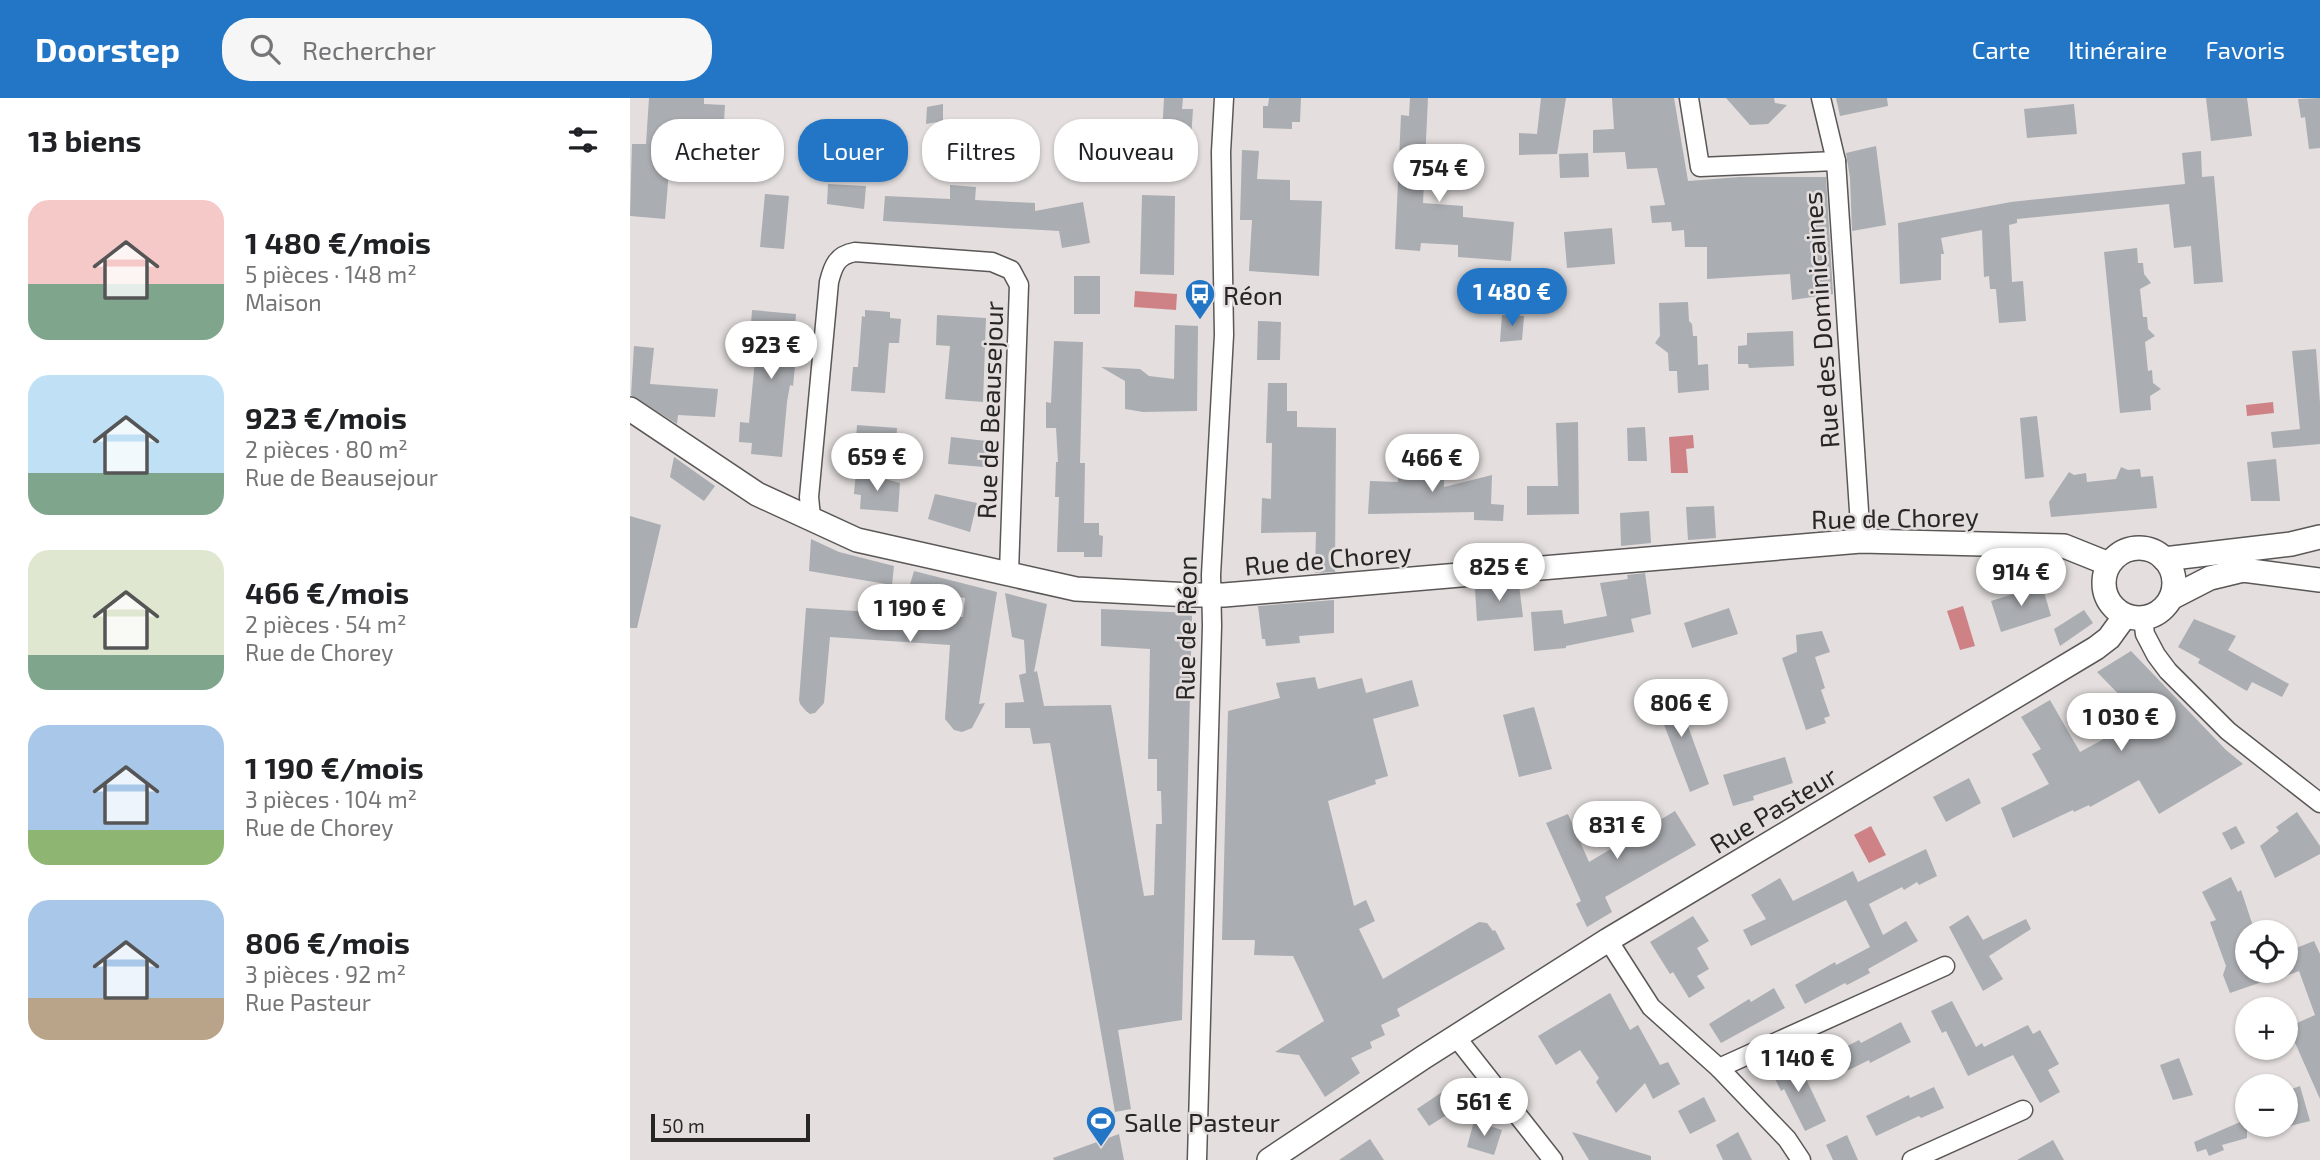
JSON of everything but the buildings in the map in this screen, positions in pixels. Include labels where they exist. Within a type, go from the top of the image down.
[{"type":"street","name":"Rue de Réon","points":[[1198,1160],[1211,575],[1224,335],[1221,152],[1224,98]]},
{"type":"street","points":[[1689,98],[1700,167],[1836,161]]},
{"type":"street","name":"Rue des Dominicaines","points":[[1821,98],[1836,161],[1861,541]]},
{"type":"street","name":"Rue de Beausejour","points":[[811,517],[808,497],[828,296],[833,268],[837,261],[847,253],[855,252],[992,262],[1011,270],[1019,285],[1009,572]]},
{"type":"street","name":"Rue de Chorey","points":[[630,409],[757,494],[857,540],[1076,589],[1212,595],[1861,541],[2064,546],[2109,564]]},
{"type":"street","points":[[2164,559],[2291,544],[2320,537]]},
{"type":"street","points":[[2171,598],[2174,582],[2169,566],[2149,549],[2122,552],[2109,564],[2103,578],[2105,594],[2112,607],[2134,617],[2168,671],[2228,731],[2320,803]]},
{"type":"street","points":[[2134,617],[2160,612],[2171,598],[2210,578],[2244,570],[2320,580]]},
{"type":"street","name":"Rue Pasteur","points":[[1269,1160],[1608,940],[2096,648],[2134,617]]},
{"type":"street","points":[[1608,940],[1651,1007],[1719,1068],[1787,1139],[1801,1160]]},
{"type":"street","points":[[1719,1068],[1945,966]]},
{"type":"street","points":[[1456,1037],[1553,1160]]},
{"type":"street","points":[[1912,1160],[2023,1110]]},
{"type":"shaded area","points":[[1135,291],[1177,294],[1176,310],[1134,307]]},
{"type":"shaded area","points":[[2273,402],[2274,413],[2247,416],[2246,405]]},
{"type":"shaded area","points":[[1693,435],[1694,448],[1686,449],[1688,473],[1671,473],[1669,437]]},
{"type":"shaded area","points":[[1963,606],[1975,646],[1960,650],[1947,611]]},
{"type":"shaded area","points":[[1871,826],[1886,855],[1869,863],[1854,835]]},
{"type":"place","name":"Réon","points":[[1200,321]]},
{"type":"place","name":"Salle Pasteur","points":[[1101,1148]]}]
